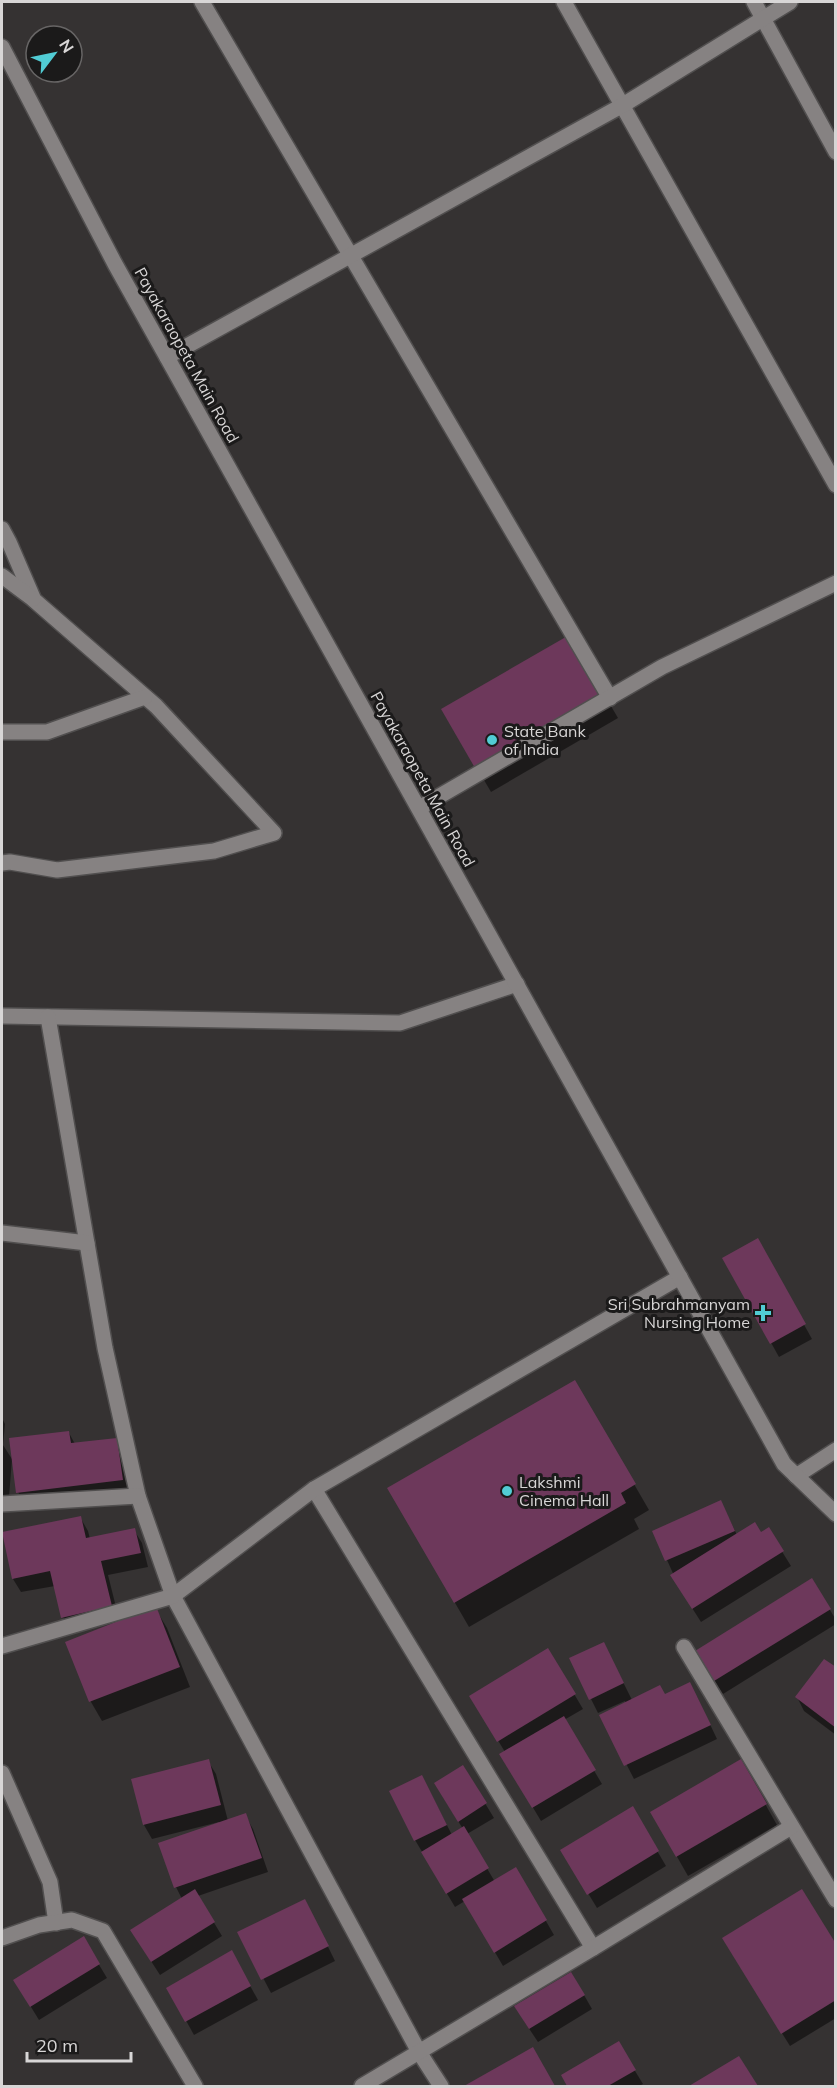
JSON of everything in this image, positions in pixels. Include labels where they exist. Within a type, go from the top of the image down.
[{"type":"street","points":[[202,2],[610,698]]},
{"type":"street","points":[[564,2],[836,484]]},
{"type":"street","points":[[754,2],[836,152]]},
{"type":"street","points":[[167,357],[623,105],[790,2]]},
{"type":"street","name":"Payakaraopeta Main Road","points":[[2,47],[115,264],[784,1464],[836,1514]]},
{"type":"street","points":[[2,529],[34,600]]},
{"type":"street","points":[[2,576],[34,600],[145,697],[274,833],[214,851],[57,870],[2,863]]},
{"type":"street","points":[[419,808],[662,667],[836,583]]},
{"type":"street","points":[[2,732],[47,732],[145,697]]},
{"type":"street","points":[[2,1016],[400,1023],[516,984]]},
{"type":"street","points":[[48,1017],[105,1348],[138,1496],[173,1596],[419,2052],[441,2086]]},
{"type":"street","points":[[2,1233],[87,1243]]},
{"type":"street","points":[[2,1646],[173,1596],[314,1489],[680,1277]]},
{"type":"street","points":[[796,1476],[836,1450]]},
{"type":"street","points":[[314,1489],[593,1948]]},
{"type":"street","points":[[2,1504],[138,1496]]},
{"type":"street","points":[[684,1647],[836,1900]]},
{"type":"street","points":[[2,1773],[50,1882],[56,1923]]},
{"type":"street","points":[[362,2086],[791,1827]]},
{"type":"street","points":[[2,1938],[39,1925],[72,1920],[103,1931],[195,2086]]},
{"type":"building","points":[[571,634],[605,692],[475,768],[441,709]]},
{"type":"building","points":[[758,1238],[806,1324],[770,1344],[722,1258]]},
{"type":"building","name":"Lakshmi Cinema Hall","points":[[575,1380],[636,1484],[621,1493],[626,1503],[454,1603],[387,1488]]},
{"type":"building","points":[[69,1431],[71,1443],[117,1438],[123,1480],[16,1493],[9,1438]]},
{"type":"building","points":[[721,1500],[735,1531],[665,1561],[652,1531]]},
{"type":"building","points":[[81,1516],[86,1538],[135,1528],[141,1553],[101,1561],[112,1606],[61,1618],[50,1571],[12,1579],[2,1532]]},
{"type":"building","points":[[755,1522],[761,1532],[769,1527],[784,1551],[692,1609],[670,1575]]},
{"type":"building","points":[[812,1578],[831,1609],[714,1681],[695,1651]]},
{"type":"building","points":[[156,1606],[180,1667],[89,1702],[65,1642]]},
{"type":"building","points":[[604,1642],[624,1683],[589,1700],[569,1658]]},
{"type":"building","points":[[548,1648],[576,1694],[497,1742],[469,1696]]},
{"type":"building","points":[[824,1659],[836,1667],[836,1728],[795,1697]]},
{"type":"building","points":[[690,1682],[711,1725],[624,1766],[599,1715],[660,1685],[665,1694]]},
{"type":"building","points":[[564,1716],[596,1770],[532,1808],[499,1754]]},
{"type":"building","points":[[209,1759],[221,1805],[143,1825],[131,1779]]},
{"type":"building","points":[[741,1759],[767,1804],[676,1857],[650,1812]]},
{"type":"building","points":[[463,1765],[487,1803],[458,1822],[434,1783]]},
{"type":"building","points":[[422,1775],[447,1825],[414,1841],[389,1791]]},
{"type":"building","points":[[633,1806],[659,1851],[587,1895],[560,1850]]},
{"type":"building","points":[[246,1813],[262,1858],[174,1888],[158,1843]]},
{"type":"building","points":[[464,1826],[489,1868],[446,1894],[421,1852]]},
{"type":"building","points":[[516,1867],[547,1920],[494,1953],[462,1899]]},
{"type":"building","points":[[195,1889],[215,1922],[151,1962],[130,1930]]},
{"type":"building","points":[[802,1889],[836,1944],[836,2000],[781,2034],[722,1938]]},
{"type":"building","points":[[305,1899],[329,1946],[261,1980],[237,1932]]},
{"type":"building","points":[[84,1936],[100,1964],[30,2007],[13,1980]]},
{"type":"building","points":[[232,1950],[251,1986],[185,2022],[166,1988]]},
{"type":"building","points":[[571,1972],[585,1995],[529,2029],[514,2006]]},
{"type":"building","points":[[619,2041],[636,2070],[608,2086],[567,2086],[561,2075]]},
{"type":"building","points":[[533,2047],[555,2086],[464,2086]]},
{"type":"building","points":[[739,2056],[758,2086],[689,2086]]},
{"type":"place","name":"State Bank of India","points":[[492,740]]},
{"type":"place","name":"Sri Subrahmanyam Nursing Home","points":[[763,1313]]},
{"type":"place","name":"Lakshmi Cinema Hall","points":[[507,1491]]}]
